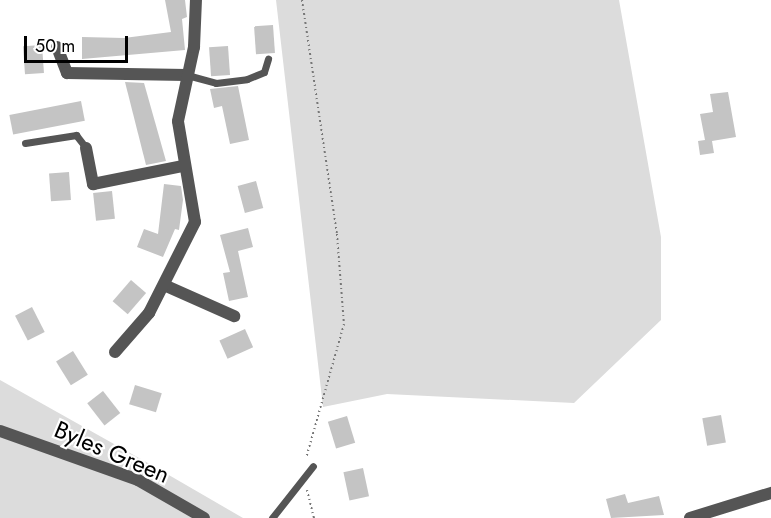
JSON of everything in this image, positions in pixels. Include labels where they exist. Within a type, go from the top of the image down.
[{"type":"street","points":[[115,352],[142,324],[195,222],[194,199],[183,166],[178,121],[195,41],[196,0]]},
{"type":"street","points":[[57,47],[67,73],[186,75]]},
{"type":"street","points":[[86,148],[93,184],[183,166]]},
{"type":"street","points":[[164,285],[234,316]]},
{"type":"street","name":"Byles Green","points":[[0,431],[138,480],[204,518]]},
{"type":"street","points":[[690,518],[771,492]]},
{"type":"lane","points":[[186,75],[216,83],[247,79],[264,72],[268,59]]},
{"type":"lane","points":[[25,143],[76,135],[86,148]]},
{"type":"lane","points":[[272,518],[313,466]]},
{"type":"path","points":[[302,0],[337,234],[344,324],[323,407],[316,414],[303,476],[314,518]]},
{"type":"shaded area","points":[[276,0],[619,0],[661,237],[661,320],[574,403],[387,394],[323,407]]},
{"type":"shaded area","points":[[0,380],[155,467],[243,518],[0,518]]},
{"type":"building","points":[[165,0],[185,0],[187,17],[182,19],[185,50],[82,59],[82,37],[124,38],[171,32]]},
{"type":"building","points":[[273,25],[275,53],[256,54],[254,26]]},
{"type":"building","points":[[42,45],[44,73],[25,74],[23,46]]},
{"type":"building","points":[[228,46],[230,75],[211,76],[209,47]]},
{"type":"building","points":[[125,82],[144,83],[166,161],[146,165]]},
{"type":"building","points":[[238,86],[249,140],[230,144],[222,106],[214,108],[210,89]]},
{"type":"building","points":[[728,92],[736,137],[712,141],[714,153],[700,155],[698,141],[705,140],[700,114],[713,112],[710,94]]},
{"type":"building","points":[[81,101],[85,121],[13,135],[9,115]]},
{"type":"building","points":[[69,172],[71,200],[51,201],[49,173]]},
{"type":"building","points":[[256,181],[263,208],[245,213],[238,186]]},
{"type":"building","points":[[164,184],[181,186],[183,200],[179,230],[175,229],[163,257],[137,247],[144,229],[158,234]]},
{"type":"building","points":[[112,191],[115,219],[96,221],[93,193]]},
{"type":"building","points":[[248,228],[253,247],[238,251],[248,297],[229,301],[223,273],[230,272],[220,235]]},
{"type":"building","points":[[131,280],[146,293],[128,314],[113,301]]},
{"type":"building","points":[[32,307],[45,332],[28,341],[15,316]]},
{"type":"building","points":[[245,329],[253,347],[228,359],[219,340]]},
{"type":"building","points":[[73,351],[88,375],[71,385],[56,362]]},
{"type":"building","points":[[135,385],[162,393],[156,412],[129,404]]},
{"type":"building","points":[[103,391],[120,413],[104,425],[87,403]]},
{"type":"building","points":[[721,415],[726,443],[707,446],[702,418]]},
{"type":"building","points":[[347,416],[355,443],[336,449],[328,422]]},
{"type":"building","points":[[363,468],[369,496],[349,501],[343,472]]},
{"type":"building","points":[[625,494],[628,503],[659,496],[664,515],[611,518],[606,499]]}]
